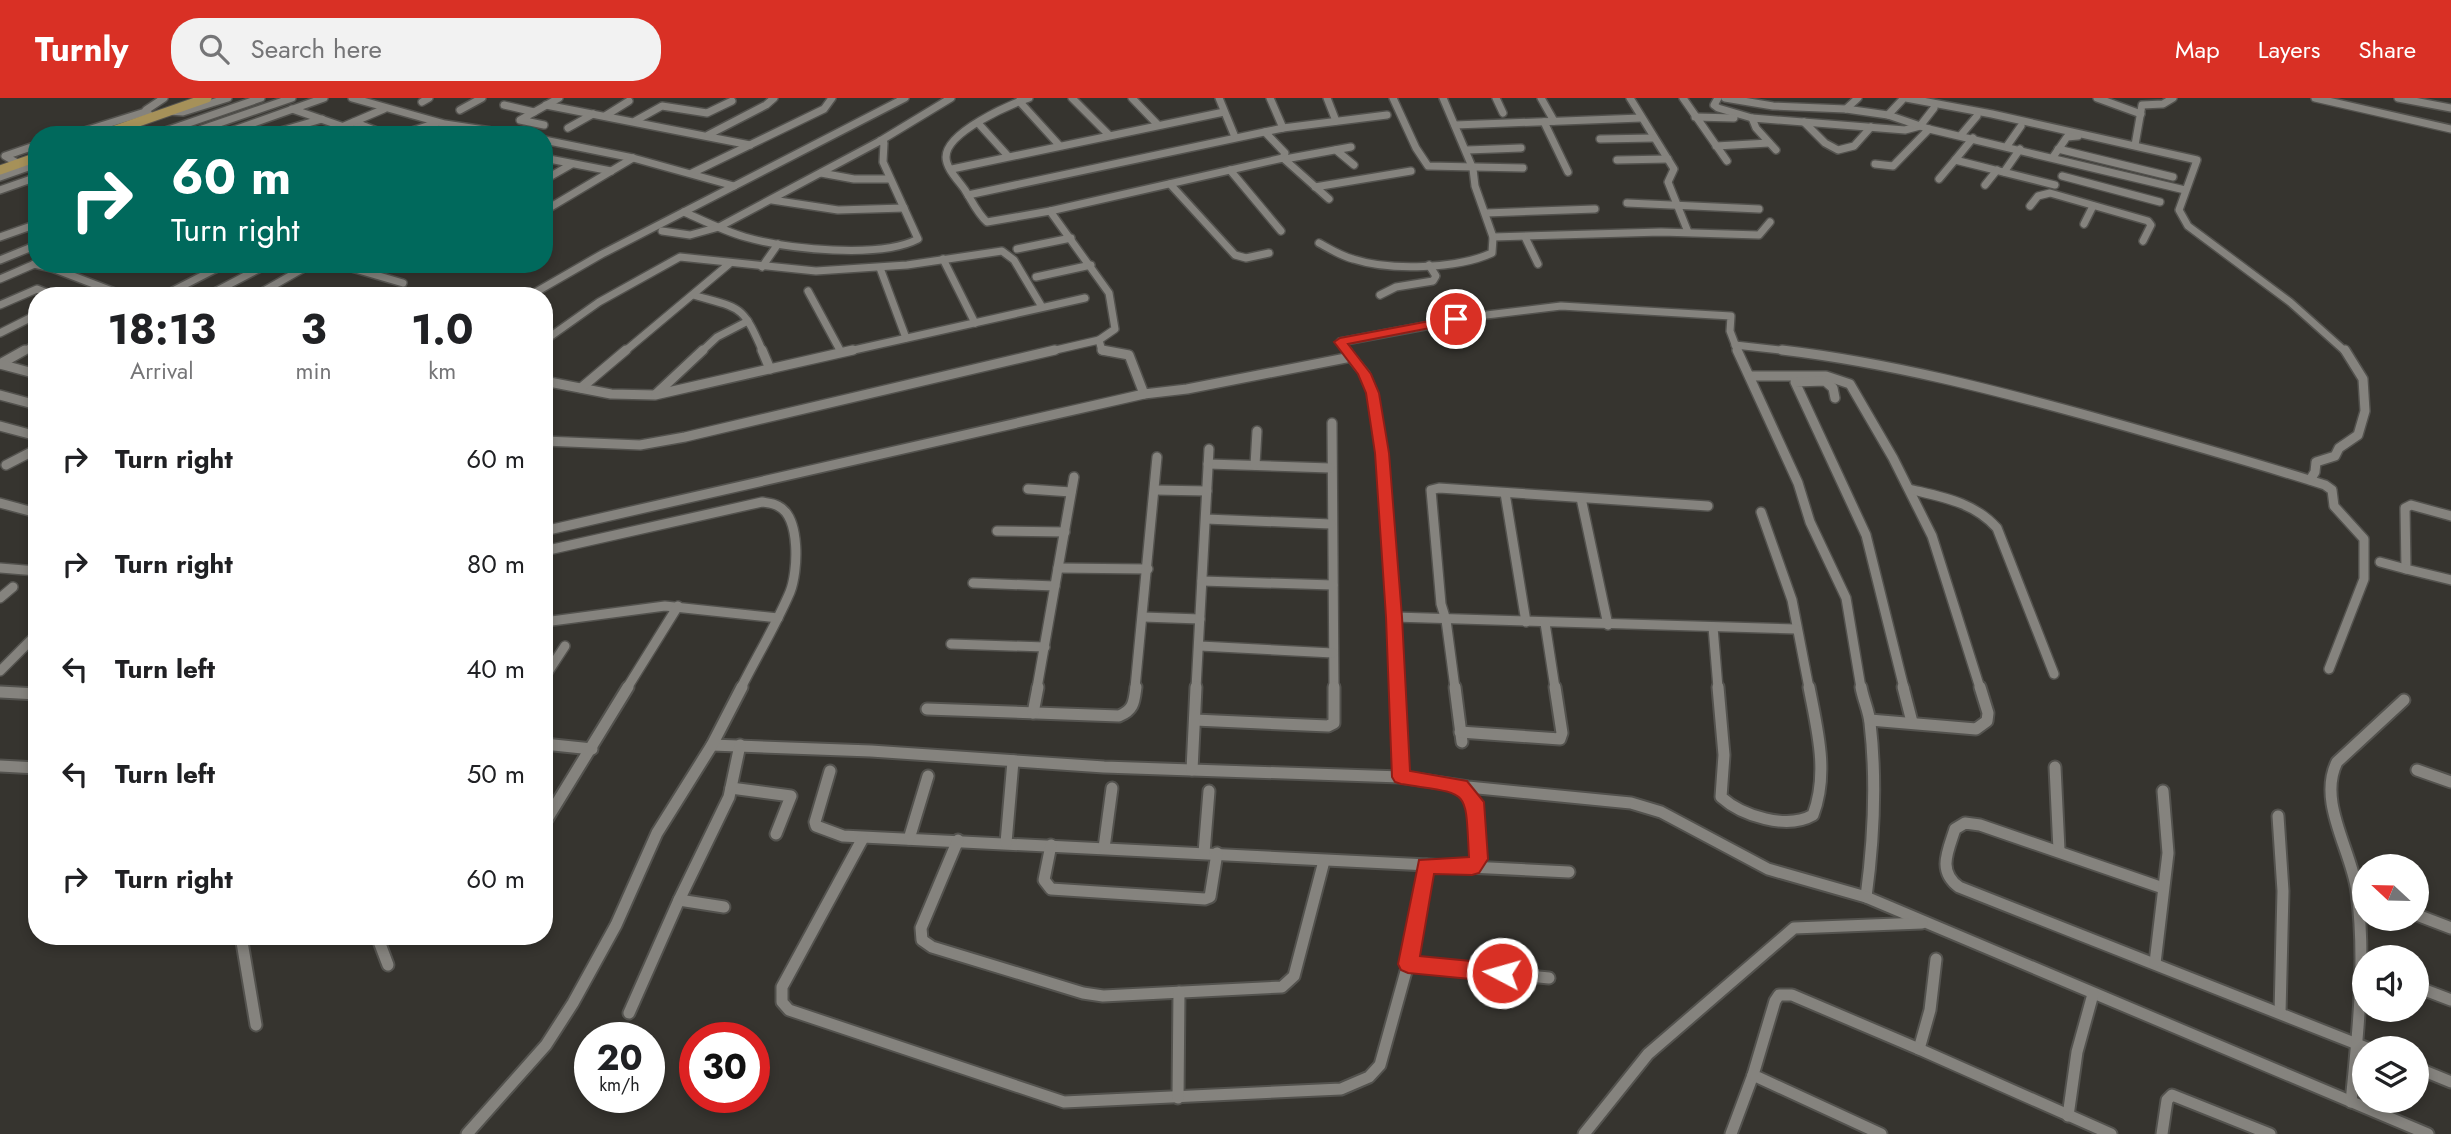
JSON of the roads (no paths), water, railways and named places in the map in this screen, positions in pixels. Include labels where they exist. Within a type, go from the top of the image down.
[{"type":"main road","points":[[140,126],[148,115],[206,98]]},
{"type":"main road","points":[[0,170],[28,160]]},
{"type":"street","points":[[102,126],[148,115],[164,98]]},
{"type":"street","points":[[169,111],[183,112],[228,98]]},
{"type":"street","points":[[180,126],[261,98]]},
{"type":"street","points":[[211,126],[291,98],[307,104]]},
{"type":"street","points":[[245,126],[324,98]]},
{"type":"street","points":[[352,98],[384,109],[462,126]]},
{"type":"street","points":[[422,102],[429,98]]},
{"type":"street","points":[[460,110],[482,98]]},
{"type":"street","points":[[544,125],[520,120],[559,98]]},
{"type":"street","points":[[708,135],[766,105],[774,98]]},
{"type":"street","points":[[692,173],[824,109],[832,98]]},
{"type":"street","points":[[545,287],[905,98]]},
{"type":"street","points":[[662,230],[672,235],[690,235],[719,227],[880,141],[951,98]]},
{"type":"street","points":[[1029,98],[978,123],[948,149],[946,158],[987,222],[1050,211],[1284,158],[1352,147]]},
{"type":"street","points":[[1072,98],[1108,135]]},
{"type":"street","points":[[1132,98],[1158,125]]},
{"type":"street","points":[[1219,98],[1235,137]]},
{"type":"street","points":[[1270,98],[1283,128]]},
{"type":"street","points":[[1327,98],[1336,121]]},
{"type":"street","points":[[1394,98],[1398,114],[1425,164],[1433,167],[1473,169],[1523,168]]},
{"type":"street","points":[[1319,243],[1360,262],[1429,265],[1489,256],[1494,249],[1493,237],[1475,186],[1467,150],[1443,98]]},
{"type":"street","points":[[1496,98],[1503,113]]},
{"type":"street","points":[[1541,98],[1554,121]]},
{"type":"street","points":[[1630,98],[1674,169],[1668,182],[1688,232]]},
{"type":"street","points":[[1683,98],[1727,160]]},
{"type":"street","points":[[1716,98],[1714,105],[1717,108],[1752,119],[1776,150]]},
{"type":"street","points":[[1725,98],[1888,115],[1930,129],[2185,190]]},
{"type":"street","points":[[1757,103],[1764,98]]},
{"type":"street","points":[[1803,108],[1813,98]]},
{"type":"street","points":[[1846,109],[1858,98]]},
{"type":"street","points":[[2097,98],[2141,114]]},
{"type":"street","points":[[2135,145],[2142,105],[2163,104],[2174,98]]},
{"type":"street","points":[[2315,98],[2451,129]]},
{"type":"street","points":[[2398,98],[2451,108]]},
{"type":"street","points":[[1888,115],[1904,99],[2197,160],[2179,210],[2189,226],[2332,336],[2361,373],[2365,411],[2360,430],[2356,437],[2339,448],[2335,456],[2316,462],[2315,472],[2310,480]]},
{"type":"street","points":[[605,116],[629,101]]},
{"type":"street","points":[[635,121],[662,106],[708,113],[732,101]]},
{"type":"street","points":[[1019,101],[1059,145]]},
{"type":"street","points":[[247,103],[267,107]]},
{"type":"street","points":[[546,105],[750,145]]},
{"type":"street","points":[[504,106],[534,112]]},
{"type":"street","points":[[1695,117],[1905,130],[1920,126],[1934,108]]},
{"type":"street","points":[[292,109],[342,126]]},
{"type":"street","points":[[347,126],[384,109]]},
{"type":"street","points":[[952,169],[1224,112]]},
{"type":"street","points":[[568,128],[594,114]]},
{"type":"street","points":[[968,195],[1235,137],[1283,128],[1387,116]]},
{"type":"street","points":[[1961,135],[1977,116]]},
{"type":"street","points":[[1455,125],[1641,118]]},
{"type":"street","points":[[298,126],[322,119]]},
{"type":"street","points":[[354,122],[364,126]]},
{"type":"street","points":[[426,126],[437,122]]},
{"type":"street","points":[[1544,122],[1568,172]]},
{"type":"street","points":[[1804,122],[1826,145],[1842,150],[1852,148],[1871,127]]},
{"type":"street","points":[[978,123],[1008,156]]},
{"type":"street","points":[[77,124],[82,126]]},
{"type":"street","points":[[2007,146],[2021,126]]},
{"type":"street","points":[[1875,164],[1893,166],[1930,129]]},
{"type":"street","points":[[1265,132],[1285,153],[1284,158]]},
{"type":"street","points":[[2053,157],[2067,137],[2077,136],[2177,159]]},
{"type":"street","points":[[1600,139],[1654,138]]},
{"type":"street","points":[[1939,179],[1973,138]]},
{"type":"street","points":[[684,212],[748,238],[778,244],[865,249],[910,245],[918,239],[883,162],[884,143],[880,141]]},
{"type":"street","points":[[553,142],[633,158],[734,186]]},
{"type":"street","points":[[1716,146],[1769,143]]},
{"type":"street","points":[[19,164],[5,156],[28,148]]},
{"type":"street","points":[[1467,150],[1521,148]]},
{"type":"street","points":[[1985,186],[2020,149]]},
{"type":"street","points":[[2058,149],[2173,177]]},
{"type":"street","points":[[1336,150],[1354,165]]},
{"type":"street","points":[[553,206],[633,158]]},
{"type":"street","points":[[1284,158],[1329,200]]},
{"type":"street","points":[[1617,160],[1668,159]]},
{"type":"street","points":[[553,160],[611,171]]},
{"type":"street","points":[[1955,160],[2055,185]]},
{"type":"street","points":[[2050,193],[2072,162]]},
{"type":"street","points":[[553,175],[572,164]]},
{"type":"street","points":[[0,177],[28,167]]},
{"type":"street","points":[[1230,170],[1282,231]]},
{"type":"street","points":[[1315,187],[1411,171]]},
{"type":"street","points":[[820,173],[854,179],[890,179]]},
{"type":"street","points":[[2062,176],[2160,202]]},
{"type":"street","points":[[0,190],[27,181]]},
{"type":"street","points":[[1170,184],[1235,255],[1246,258],[1269,253]]},
{"type":"street","points":[[2030,206],[2038,196],[2050,193],[2151,223],[2143,241]]},
{"type":"street","points":[[772,200],[832,210],[904,208]]},
{"type":"street","points":[[1627,203],[1759,209]]},
{"type":"street","points":[[2084,224],[2093,206]]},
{"type":"street","points":[[1486,213],[1595,209]]},
{"type":"street","points":[[553,441],[640,445],[685,437],[1099,340],[1115,329],[1109,293],[1050,211]]},
{"type":"street","points":[[1493,237],[1688,232],[1759,235],[1770,222]]},
{"type":"street","points":[[0,237],[28,227]]},
{"type":"street","points":[[1525,237],[1538,264]]},
{"type":"street","points":[[1017,249],[1071,238]]},
{"type":"street","points":[[762,267],[778,244]]},
{"type":"street","points":[[0,260],[28,249]]},
{"type":"street","points":[[553,335],[599,302],[671,260],[689,257],[729,264],[816,271],[880,268],[994,251],[1009,254],[1042,307]]},
{"type":"street","points":[[943,259],[975,323]]},
{"type":"street","points":[[581,388],[729,264]]},
{"type":"street","points":[[1037,277],[1091,265]]},
{"type":"street","points":[[1380,295],[1396,287],[1433,281],[1436,276],[1429,265]]},
{"type":"street","points":[[0,279],[28,266]]},
{"type":"street","points":[[880,268],[906,338]]},
{"type":"street","points":[[65,273],[102,287]]},
{"type":"street","points":[[180,287],[208,273]]},
{"type":"street","points":[[224,287],[251,273]]},
{"type":"street","points":[[271,287],[296,273]]},
{"type":"street","points":[[369,273],[403,283]]},
{"type":"street","points":[[808,291],[842,352]]},
{"type":"street","points":[[0,305],[28,293]]},
{"type":"street","points":[[693,295],[738,308],[748,321],[770,369]]},
{"type":"street","points":[[553,383],[631,396],[655,394],[1085,298]]},
{"type":"street","points":[[1401,777],[1385,488],[1373,393],[1365,374],[1340,342],[1478,316],[1576,306],[1731,316],[1730,331],[1735,345],[1800,486],[1810,522],[1846,598],[1861,695],[1870,720],[1876,796],[1874,839],[1866,897]]},
{"type":"street","points":[[0,333],[28,319]]},
{"type":"street","points":[[655,394],[717,337],[748,321]]},
{"type":"street","points":[[1099,340],[1102,351],[1129,355],[1144,394]]},
{"type":"street","points":[[1735,345],[1908,369],[1993,388],[2310,480],[2332,490],[2334,506],[2358,530],[2365,544],[2364,584],[2329,670]]},
{"type":"street","points":[[28,349],[0,364],[28,372]]},
{"type":"street","points":[[1821,356],[1826,376]]},
{"type":"street","points":[[553,529],[1144,394],[1187,389],[1351,357]]},
{"type":"street","points":[[1751,376],[1826,376],[1850,384],[1932,536],[1988,713],[1987,720],[1976,729],[1870,720]]},
{"type":"street","points":[[1835,398],[1832,388],[1825,382],[1795,382],[1866,535],[1912,722]]},
{"type":"street","points":[[0,395],[28,403]]},
{"type":"street","points":[[1195,720],[1332,725],[1335,720],[1332,423]]},
{"type":"street","points":[[1,427],[28,434]]},
{"type":"street","points":[[1255,465],[1257,431]]},
{"type":"street","points":[[1192,769],[1209,449]]},
{"type":"street","points":[[6,465],[28,454]]},
{"type":"street","points":[[927,709],[1119,716],[1128,712],[1134,704],[1157,457]]},
{"type":"street","points":[[1208,464],[1331,468]]},
{"type":"street","points":[[1033,713],[1073,477]]},
{"type":"street","points":[[1545,623],[1562,733],[1560,739],[1461,737],[1446,620],[1441,604],[1431,490],[1439,488],[1708,506]]},
{"type":"street","points":[[1028,489],[1071,492]]},
{"type":"street","points":[[1909,489],[1970,505],[1992,521],[2054,674]]},
{"type":"street","points":[[1155,490],[1207,491]]},
{"type":"street","points":[[1505,493],[1526,622]]},
{"type":"street","points":[[1581,498],[1608,625]]},
{"type":"street","points":[[467,1134],[546,1045],[573,1003],[616,925],[657,833],[712,745],[778,618],[791,589],[797,551],[791,523],[785,511],[766,502],[747,503],[553,549]]},
{"type":"street","points":[[0,503],[28,511]]},
{"type":"street","points":[[2406,569],[2407,506],[2451,516]]},
{"type":"street","points":[[1713,627],[1724,755],[1721,797],[1732,807],[1785,822],[1806,819],[1813,815],[1820,797],[1821,750],[1790,594],[1761,512]]},
{"type":"street","points":[[1206,519],[1331,524]]},
{"type":"street","points":[[997,531],[1065,532]]},
{"type":"street","points":[[2381,562],[2451,579]]},
{"type":"street","points":[[0,568],[28,570]]},
{"type":"street","points":[[1058,568],[1148,569]]},
{"type":"street","points":[[1202,581],[1333,585]]},
{"type":"street","points":[[973,583],[1055,586]]},
{"type":"street","points":[[0,598],[13,587]]},
{"type":"street","points":[[553,621],[654,606],[678,606],[778,618]]},
{"type":"street","points":[[553,810],[678,606]]},
{"type":"street","points":[[1143,617],[1200,619]]},
{"type":"street","points":[[1394,617],[1796,629]]},
{"type":"street","points":[[0,671],[28,643]]},
{"type":"street","points":[[951,644],[1045,647]]},
{"type":"street","points":[[553,664],[565,646]]},
{"type":"street","points":[[1200,646],[1333,653]]},
{"type":"street","points":[[0,692],[28,694]]},
{"type":"street","points":[[2352,866],[2330,794],[2332,772],[2337,762],[2404,700]]},
{"type":"street","points":[[553,745],[592,749]]},
{"type":"street","points":[[712,745],[1401,777],[1461,786],[1615,800],[1656,811],[1768,869],[1866,897],[2428,1134]]},
{"type":"street","points":[[629,1013],[731,788],[740,745]]},
{"type":"street","points":[[1006,843],[1013,761]]},
{"type":"street","points":[[0,766],[28,768]]},
{"type":"street","points":[[2055,766],[2059,850]]},
{"type":"street","points":[[2417,770],[2451,782]]},
{"type":"street","points":[[830,771],[816,826],[825,832],[863,838],[958,840],[1569,872]]},
{"type":"street","points":[[909,839],[929,776]]},
{"type":"street","points":[[1461,786],[1475,802],[1479,859],[1472,867]]},
{"type":"street","points":[[731,788],[791,796],[776,834]]},
{"type":"street","points":[[1104,848],[1112,788]]},
{"type":"street","points":[[1051,845],[1044,880],[1051,889],[1205,899],[1210,897],[1209,790]]},
{"type":"street","points":[[2155,963],[2168,844],[2163,792]]},
{"type":"street","points":[[2278,816],[2283,891],[2280,1013]]},
{"type":"street","points":[[2163,888],[1980,824],[1965,823],[1955,829],[1944,869],[1946,876],[1959,887],[2352,1042]]},
{"type":"street","points":[[863,838],[782,987],[782,1002],[789,1010],[1064,1102],[1342,1089],[1368,1077],[1380,1065],[1408,964],[1426,865]]},
{"type":"street","points":[[958,840],[921,929],[922,940],[932,947],[1083,993],[1102,996],[1282,987],[1289,983],[1294,976],[1309,924],[1324,861]]},
{"type":"street","points":[[679,900],[724,907]]},
{"type":"street","points":[[2429,920],[2451,928]]},
{"type":"street","points":[[1584,1134],[1648,1054],[1794,928],[1925,923]]},
{"type":"street","points":[[243,945],[256,1025]]},
{"type":"street","points":[[380,945],[388,965]]},
{"type":"street","points":[[1919,1049],[1930,1010],[1936,959]]},
{"type":"street","points":[[1408,964],[1549,978]]},
{"type":"street","points":[[1178,1098],[1179,992]]},
{"type":"street","points":[[2429,992],[2451,1000]]},
{"type":"street","points":[[1731,1134],[1775,1001],[1779,995],[1785,993],[2111,1134]]},
{"type":"street","points":[[2068,1115],[2077,1052],[2093,994]]},
{"type":"street","points":[[2429,1073],[2451,1082]]},
{"type":"street","points":[[1752,1075],[1881,1134]]},
{"type":"street","points":[[2162,1134],[2167,1100],[2172,1094],[2270,1134]]},
{"type":"street","points":[[2351,1102],[2352,1097]]}]
